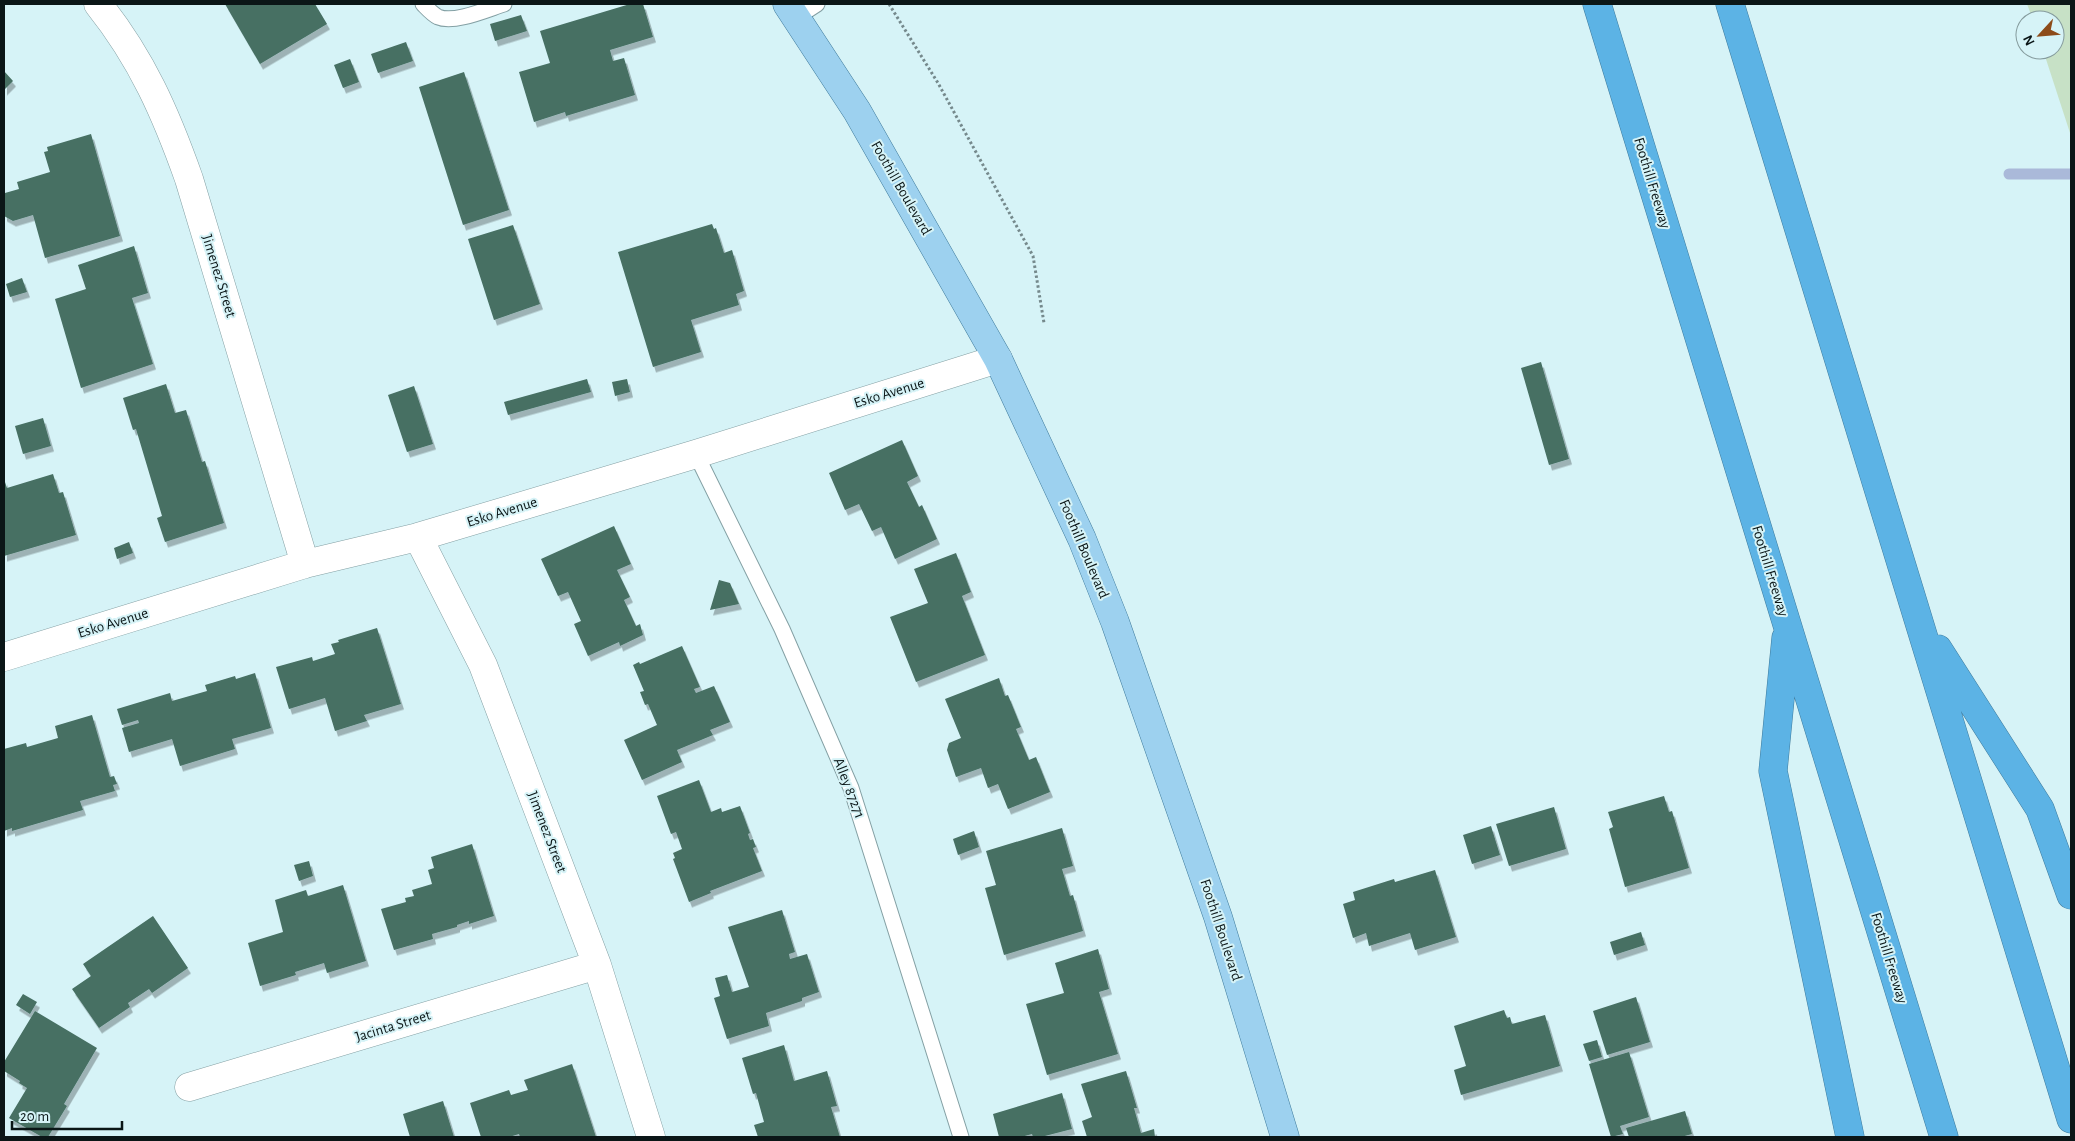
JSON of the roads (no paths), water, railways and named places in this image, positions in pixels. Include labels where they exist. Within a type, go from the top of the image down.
[{"type":"highway","name":"Foothill Freeway","points":[[1597,4],[1944,1137]]},
{"type":"highway","points":[[1730,4],[2071,1119]]},
{"type":"highway","points":[[1920,621],[2040,809],[2071,894]]},
{"type":"highway","points":[[1787,626],[1773,771],[1850,1137]]},
{"type":"main road","name":"Foothill Boulevard","points":[[800,8],[998,359],[1082,539],[1115,622],[1218,917],[1285,1137]]},
{"type":"street","name":"Jimenez Street","points":[[98,4],[120,31],[144,73],[171,129],[190,179],[305,564]]},
{"type":"street","name":"Esko Avenue","points":[[4,657],[305,564],[418,537],[696,454],[998,359]]},
{"type":"street","name":"Jimenez Street","points":[[418,537],[483,665],[597,965],[651,1137]]},
{"type":"street","name":"Jacinta Street","points":[[189,1087],[597,965]]},
{"type":"lane","points":[[423,4],[439,17],[448,18],[459,17],[504,4]]},
{"type":"lane","name":"Alley 87271","points":[[696,454],[782,629],[851,788],[961,1137]]},
{"type":"waterway","points":[[2009,174],[2071,174]]}]
